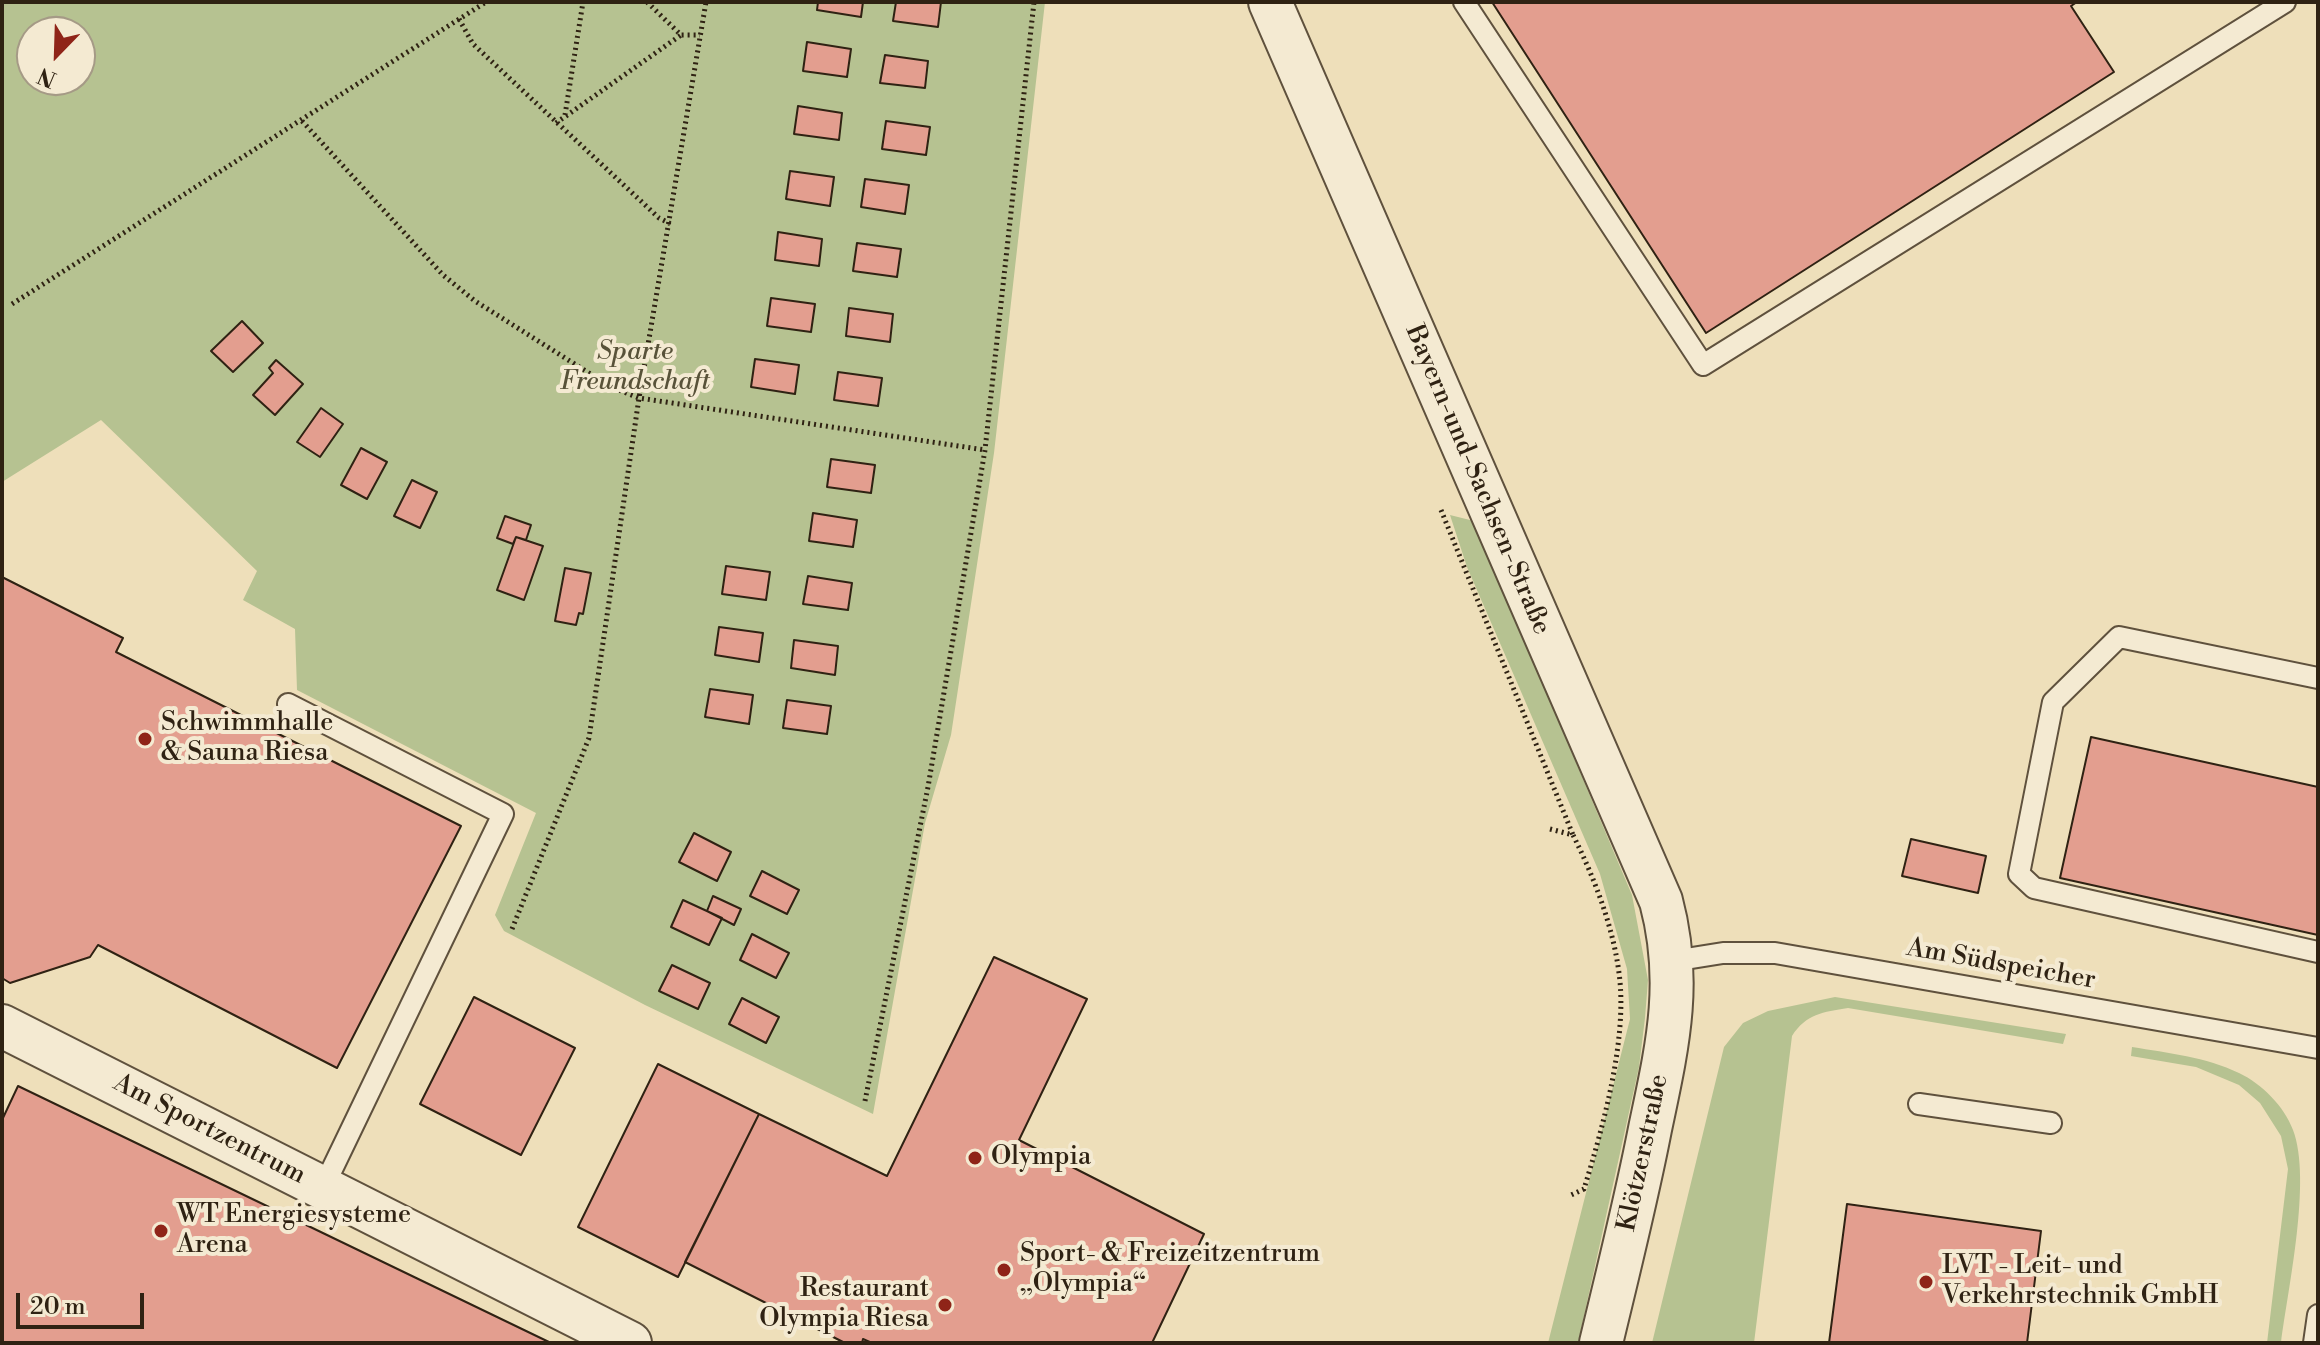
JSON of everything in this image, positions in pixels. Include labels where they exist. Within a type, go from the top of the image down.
[{"type":"street","name":"Bayern-und-Sachsen-Straße","points":[[1270,2],[1661,901],[1673,961]]},
{"type":"street","name":"Klötzerstraße","points":[[1601,1343],[1670,1032],[1673,961]]},
{"type":"street","name":"Am Sportzentrum","points":[[2,1026],[630,1343]]},
{"type":"lane","points":[[1464,2],[1703,365],[2285,2]]},
{"type":"lane","points":[[2318,678],[2119,637],[2053,702],[2019,874],[2034,888],[2318,952]]},
{"type":"lane","points":[[288,704],[503,814],[323,1188]]},
{"type":"lane","name":"Am Südspeicher","points":[[1673,961],[1723,953],[1775,953],[2318,1048]]},
{"type":"lane","points":[[1919,1104],[2051,1123]]},
{"type":"lane","points":[[2314,1343],[2318,1315]]},
{"type":"path","points":[[12,304],[486,2]]},
{"type":"path","points":[[565,115],[583,2]]},
{"type":"path","points":[[647,2],[681,35]]},
{"type":"path","points":[[512,929],[589,738],[639,398],[671,224],[706,2]]},
{"type":"path","points":[[865,1101],[928,787],[985,450],[1034,2]]},
{"type":"path","points":[[459,19],[473,44],[659,218],[671,224]]},
{"type":"path","points":[[556,123],[681,35],[700,35]]},
{"type":"path","points":[[302,121],[443,275],[464,293],[611,387],[639,398],[985,450]]},
{"type":"path","points":[[1436,499],[1573,835],[1592,872],[1619,974],[1617,1049],[1594,1155],[1584,1189],[1569,1196]]},
{"type":"path","points":[[1550,829],[1573,835]]},
{"type":"green space","name":"Sparte Freundschaft","points":[[2,2],[1045,2],[994,453],[951,735],[925,823],[873,1114],[645,1005],[504,931],[495,915],[536,813],[297,690],[295,629],[243,600],[257,571],[101,420],[2,482]]},
{"type":"green space","points":[[1450,515],[1474,521],[1632,895],[1648,980],[1639,1067],[1578,1343],[1548,1343],[1630,1019],[1627,969],[1600,874],[1467,567]]},
{"type":"green space","points":[[1835,997],[2066,1034],[2063,1044],[1848,1008],[1823,1013],[1803,1023],[1792,1036],[1754,1343],[1652,1343],[1724,1047],[1743,1023],[1768,1011]]},
{"type":"green space","points":[[2132,1047],[2200,1059],[2239,1073],[2271,1097],[2289,1121],[2298,1151],[2299,1205],[2281,1343],[2267,1343],[2288,1169],[2281,1136],[2260,1103],[2239,1085],[2196,1067],[2131,1056]]},
{"type":"building","points":[[818,2],[863,2],[861,17],[817,10]]},
{"type":"building","points":[[896,2],[941,2],[938,27],[893,21]]},
{"type":"building","points":[[1492,2],[2077,2],[2071,6],[2114,72],[1706,333]]},
{"type":"building","points":[[807,42],[851,49],[847,77],[803,71]]},
{"type":"building","points":[[885,55],[928,61],[925,88],[880,83]]},
{"type":"building","points":[[798,106],[842,113],[839,140],[794,134]]},
{"type":"building","points":[[886,121],[930,127],[926,155],[882,149]]},
{"type":"building","points":[[790,171],[834,177],[830,206],[786,199]]},
{"type":"building","points":[[865,179],[909,185],[905,214],[861,207]]},
{"type":"building","points":[[778,232],[822,239],[819,266],[775,260]]},
{"type":"building","points":[[857,243],[901,249],[897,277],[853,271]]},
{"type":"building","points":[[771,298],[815,304],[811,332],[767,326]]},
{"type":"building","points":[[849,308],[893,314],[890,342],[846,336]]},
{"type":"building","points":[[242,321],[263,343],[233,372],[211,351]]},
{"type":"building","points":[[755,359],[799,365],[795,394],[751,387]]},
{"type":"building","points":[[276,360],[303,384],[275,415],[253,395],[273,373],[269,368]]},
{"type":"building","points":[[838,372],[882,378],[878,406],[834,400]]},
{"type":"building","points":[[321,408],[343,424],[320,457],[297,442]]},
{"type":"building","points":[[361,448],[387,462],[367,499],[341,485]]},
{"type":"building","points":[[831,459],[875,465],[871,493],[827,487]]},
{"type":"building","points":[[412,480],[437,492],[420,528],[394,516]]},
{"type":"building","points":[[813,513],[857,520],[853,547],[809,541]]},
{"type":"building","points":[[505,516],[531,525],[526,540],[516,537],[513,544],[497,538]]},
{"type":"building","points":[[516,537],[543,546],[524,600],[497,590]]},
{"type":"building","points":[[726,566],[770,572],[766,600],[722,594]]},
{"type":"building","points":[[565,568],[591,573],[583,614],[579,613],[576,625],[555,621]]},
{"type":"building","points":[[808,576],[852,583],[848,610],[803,604]]},
{"type":"building","name":"Schwimmhalle & Sauna Riesa","points":[[2,577],[123,638],[116,652],[461,826],[337,1068],[98,945],[90,957],[10,983],[2,978]]},
{"type":"building","points":[[719,627],[763,633],[759,662],[715,655]]},
{"type":"building","points":[[794,640],[838,646],[835,675],[791,668]]},
{"type":"building","points":[[710,689],[753,695],[749,724],[705,717]]},
{"type":"building","points":[[787,700],[831,706],[827,734],[783,728]]},
{"type":"building","points":[[2091,737],[2318,787],[2318,935],[2060,878]]},
{"type":"building","points":[[694,833],[731,852],[717,881],[679,862]]},
{"type":"building","points":[[1911,839],[1986,856],[1978,893],[1902,876]]},
{"type":"building","points":[[762,871],[799,890],[787,914],[750,896]]},
{"type":"building","points":[[713,896],[741,909],[734,925],[707,911]]},
{"type":"building","points":[[683,900],[722,918],[709,945],[671,927]]},
{"type":"building","points":[[752,934],[789,953],[776,978],[740,960]]},
{"type":"building","name":"Olympia","points":[[994,957],[1087,999],[1019,1140],[1204,1234],[1152,1343],[872,1343],[863,1339],[862,1343],[845,1343],[685,1262],[759,1114],[887,1176]]},
{"type":"building","points":[[672,965],[710,983],[698,1009],[659,991]]},
{"type":"building","points":[[474,997],[575,1048],[521,1155],[420,1104]]},
{"type":"building","points":[[742,998],[779,1017],[766,1043],[729,1024]]},
{"type":"building","points":[[658,1064],[759,1114],[678,1277],[578,1227]]},
{"type":"building","name":"WT Energiesysteme Arena","points":[[18,1086],[551,1343],[2,1343],[2,1120]]},
{"type":"building","points":[[1847,1204],[2041,1231],[2027,1343],[1829,1343]]},
{"type":"place","name":"Schwimmhalle & Sauna Riesa","points":[[145,739]]},
{"type":"place","name":"Olympia","points":[[975,1158]]},
{"type":"place","name":"WT Energiesysteme Arena","points":[[161,1231]]},
{"type":"place","name":"Sport- & Freizeitzentrum „Olympia“","points":[[1004,1270]]},
{"type":"place","name":"LVT - Leit- und Verkehrstechnik GmbH","points":[[1926,1282]]},
{"type":"place","name":"Restaurant Olympia Riesa","points":[[945,1305]]}]
